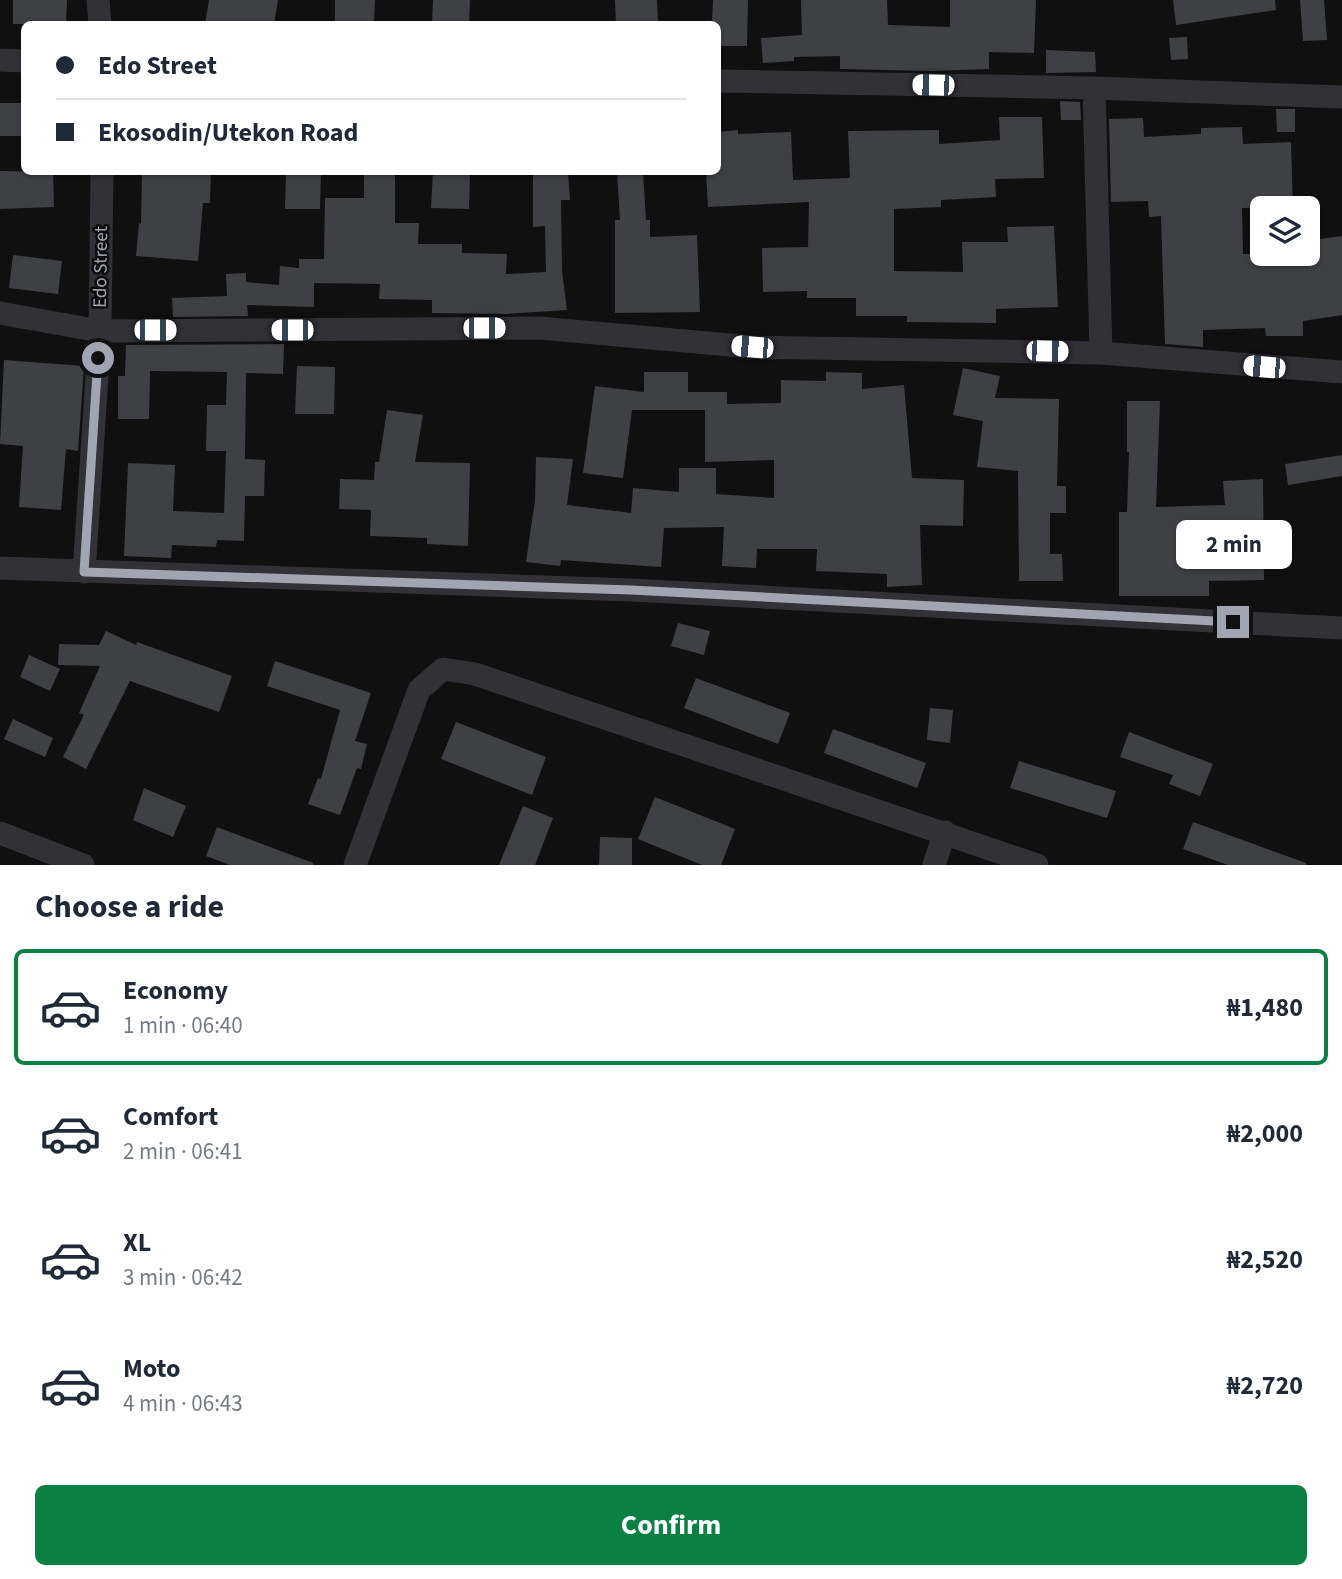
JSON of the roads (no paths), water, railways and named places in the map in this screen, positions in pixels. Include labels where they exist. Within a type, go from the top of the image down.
[{"type":"street","points":[[99,0],[100,21]]},
{"type":"street","points":[[0,60],[21,61]]},
{"type":"street","points":[[721,81],[1094,88],[1342,97]]},
{"type":"street","points":[[1094,88],[1101,353]]},
{"type":"street","name":"Edo Street","points":[[84,572],[100,331],[102,175]]},
{"type":"street","points":[[0,313],[100,331],[539,328],[752,347],[1101,353],[1342,372]]},
{"type":"street","points":[[0,569],[631,590],[1342,628]]},
{"type":"street","points":[[355,865],[419,690],[443,669],[475,674],[1037,865]]},
{"type":"street","points":[[934,865],[945,832]]},
{"type":"street","points":[[0,833],[83,865]]}]
